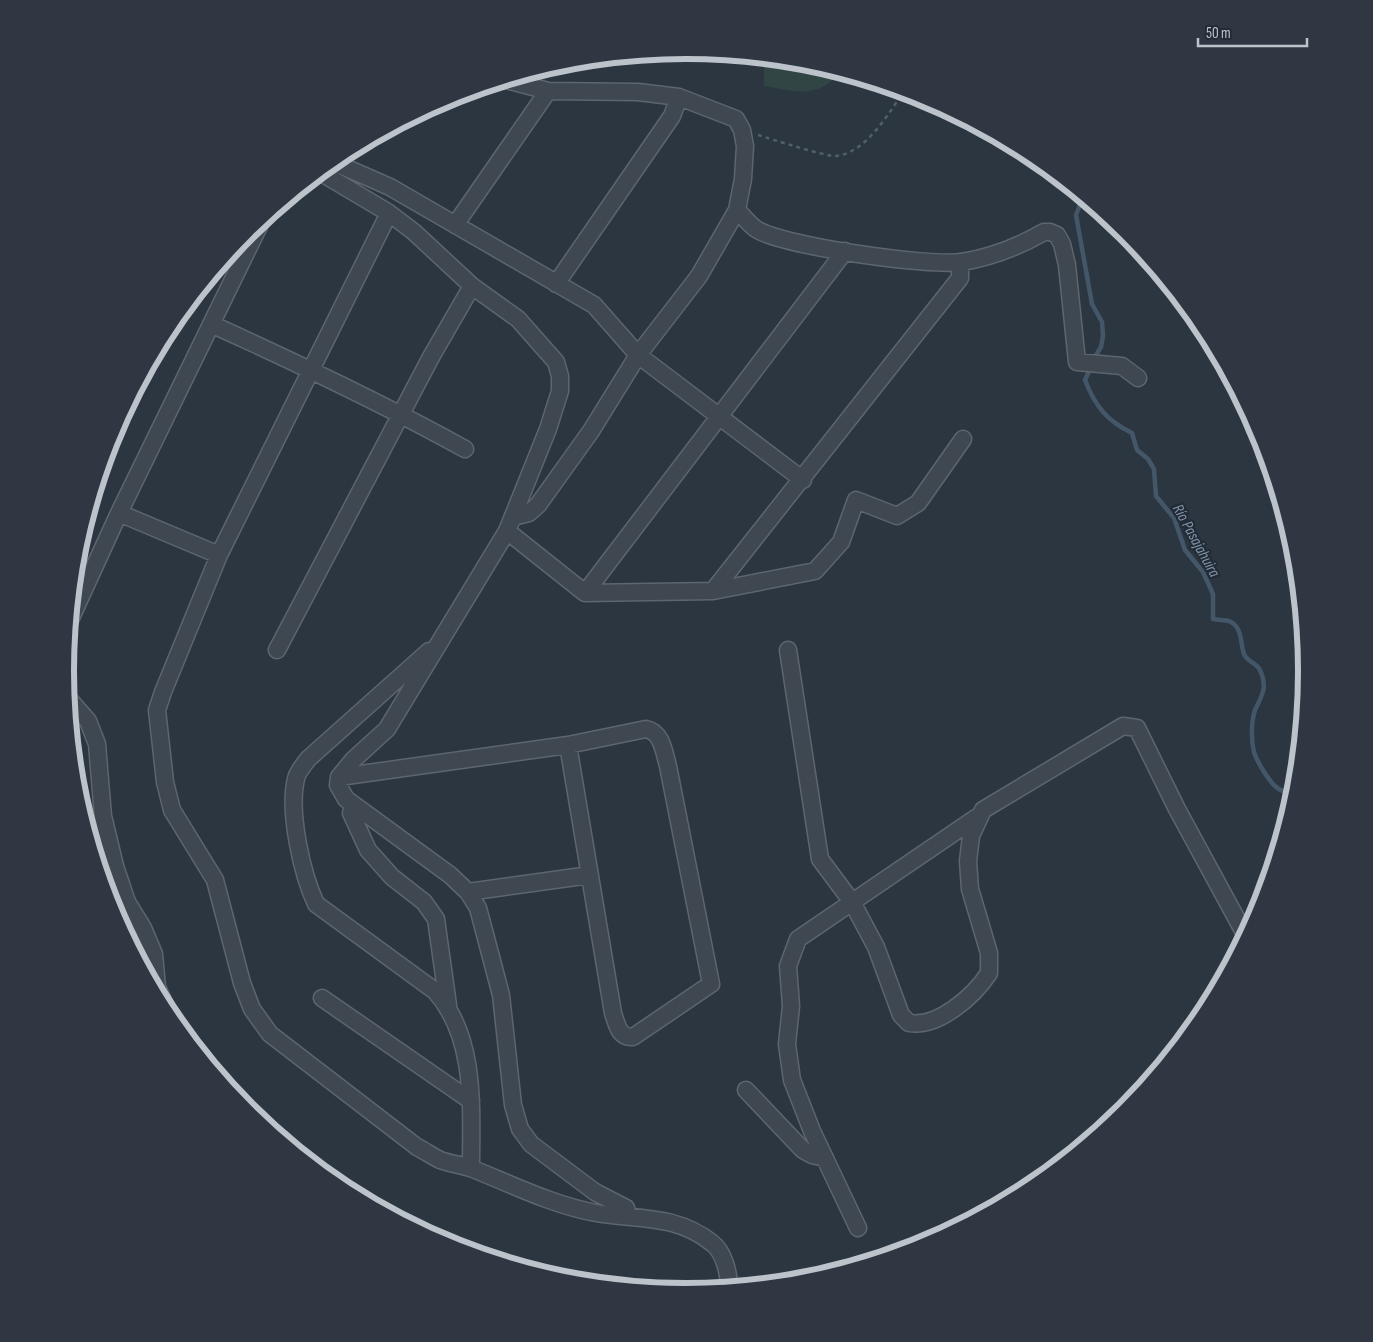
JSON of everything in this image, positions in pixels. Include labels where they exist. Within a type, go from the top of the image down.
[{"type":"street","points":[[510,524],[529,514],[538,505],[591,431],[638,355],[699,276],[737,210],[743,179],[745,146],[742,131],[736,119],[679,97],[638,92],[548,91],[518,83]]},
{"type":"street","points":[[456,225],[548,91]]},
{"type":"street","points":[[556,284],[672,116],[679,97]]},
{"type":"street","points":[[333,171],[390,187],[594,305],[638,355],[803,480]]},
{"type":"street","points":[[331,173],[414,232],[472,286],[518,319],[556,362],[560,376],[560,391],[548,429],[510,524],[444,638],[387,730],[352,760],[339,776],[338,785],[346,799],[450,875],[468,892],[478,908],[501,995],[513,1105],[520,1130],[530,1144],[595,1192],[626,1208],[628,1216]]},
{"type":"street","points":[[737,210],[756,229],[790,240],[845,251],[912,260],[960,262],[1011,250],[1044,232],[1050,232],[1057,235],[1062,244],[1067,265],[1077,362],[1122,366],[1138,378]]},
{"type":"street","points":[[389,213],[219,555],[157,710],[165,782],[172,810],[215,880],[233,954],[252,1009],[270,1034],[417,1147],[440,1159],[471,1168],[549,1200],[596,1213],[649,1217],[675,1224],[714,1244],[723,1258],[728,1282]]},
{"type":"street","points":[[78,602],[119,513],[252,240]]},
{"type":"street","points":[[585,593],[720,419],[845,251]]},
{"type":"street","points":[[713,591],[803,480],[960,278],[960,262]]},
{"type":"street","points":[[278,650],[431,357],[472,286]]},
{"type":"street","points":[[211,324],[311,369],[402,414],[465,449]]},
{"type":"street","points":[[510,524],[585,593],[713,591],[815,571],[841,542],[856,500],[897,516],[918,503],[963,439]]},
{"type":"street","points":[[119,513],[219,555]]},
{"type":"street","points":[[444,638],[308,760],[296,777],[292,807],[308,887],[316,904],[435,991],[448,1005],[456,1021],[467,1068],[471,1101],[471,1168]]},
{"type":"street","points":[[788,650],[820,859],[852,902],[876,947],[901,1015],[909,1023],[930,1023],[964,1001],[988,973],[988,953],[970,889],[968,861],[971,836],[983,810],[1123,726],[1137,728],[1177,809],[1242,928]]},
{"type":"street","points":[[76,707],[88,721],[96,744],[103,816],[115,866],[127,902],[143,928],[154,954],[156,977]]},
{"type":"street","points":[[339,776],[568,745],[646,729],[653,730],[658,736],[668,766],[711,984],[633,1037],[626,1037],[621,1034],[613,1013],[568,745]]},
{"type":"street","points":[[354,805],[351,813],[368,850],[392,877],[424,902],[436,919],[448,1005]]},
{"type":"street","points":[[858,1228],[825,1158],[792,1080],[787,1044],[791,1006],[788,966],[798,939],[980,815]]},
{"type":"street","points":[[468,892],[590,875]]},
{"type":"street","points":[[322,998],[471,1101]]},
{"type":"street","points":[[746,1090],[803,1150],[812,1155],[825,1158]]},
{"type":"path","points":[[742,131],[836,156],[859,147],[883,122],[900,97]]},
{"type":"green space","points":[[764,64],[835,78],[823,87],[814,90],[795,91],[764,86]]},
{"type":"waterway","name":"Río Pasajahuira","points":[[1081,203],[1076,215],[1092,304],[1102,322],[1103,336],[1101,347],[1093,360]]},
{"type":"waterway","name":"Río Pasajahuira","points":[[1091,367],[1085,380],[1093,398],[1109,418],[1132,433],[1137,450],[1148,459],[1154,469],[1156,496],[1174,518],[1185,550],[1203,572],[1213,594],[1213,619],[1229,621],[1237,627],[1245,657],[1260,670],[1264,687],[1253,720],[1252,737],[1254,752],[1260,766],[1273,784],[1286,793]]}]
